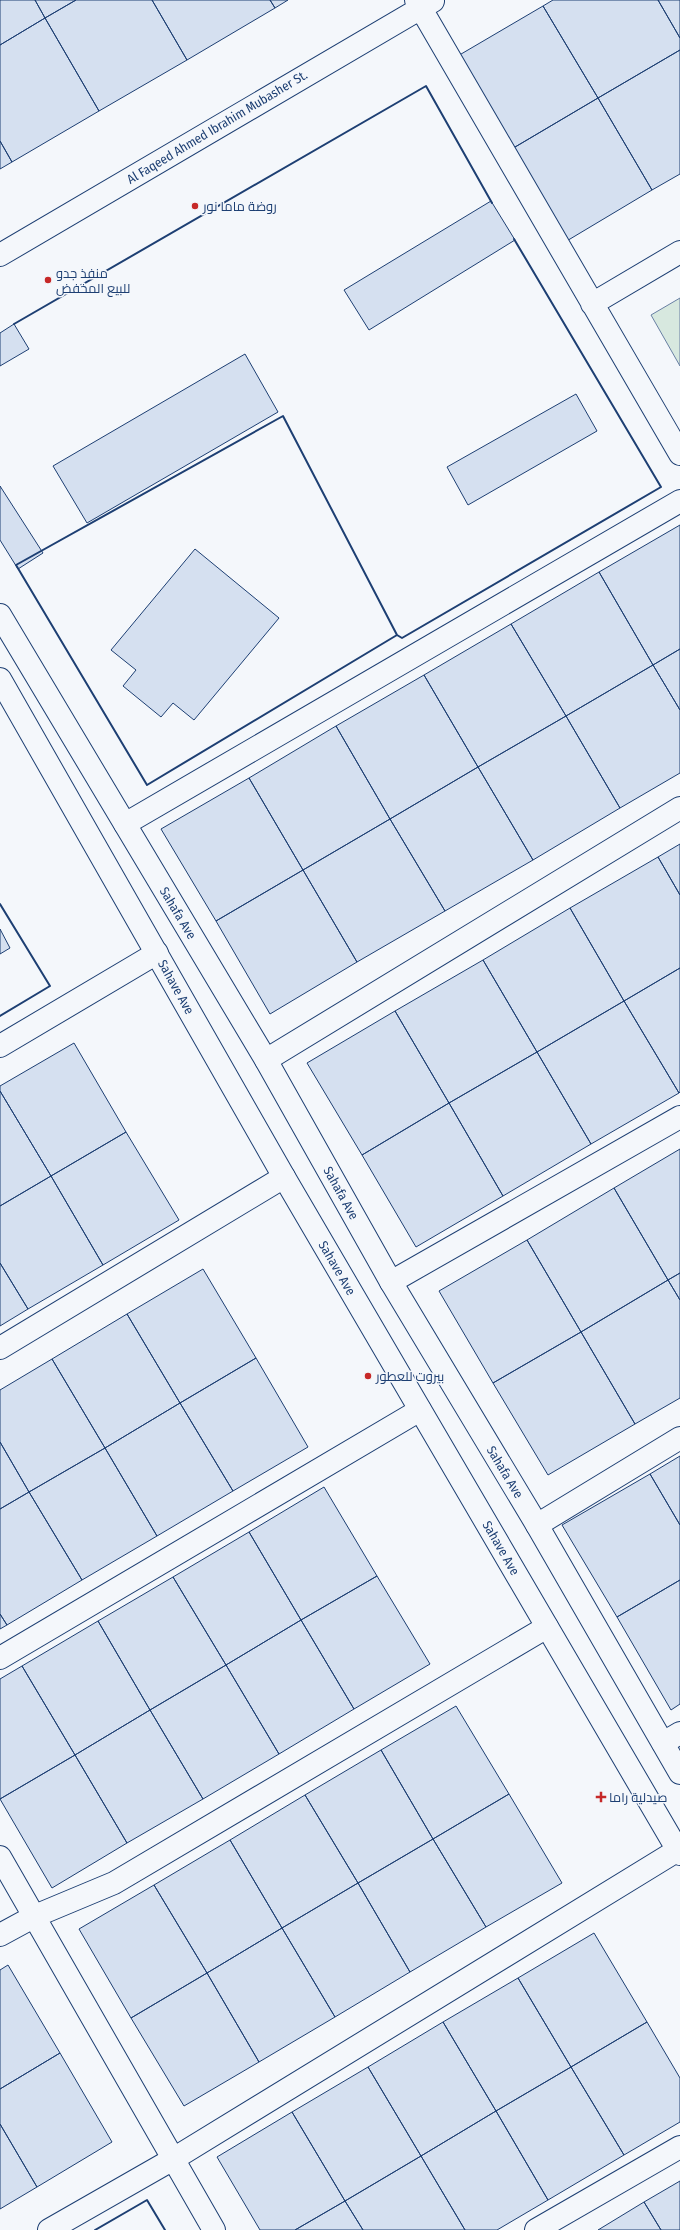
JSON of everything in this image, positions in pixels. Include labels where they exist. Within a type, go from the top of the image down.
[{"type":"street","name":"Al Faqeed Ahmed Ibrahim Mubasher St.","points":[[0,255],[423,2]]},
{"type":"street","points":[[423,2],[592,304],[680,454]]},
{"type":"street","points":[[592,304],[680,252]]},
{"type":"street","points":[[125,824],[680,501]]},
{"type":"street","name":"Sahafa Ave","points":[[0,615],[266,1060],[391,1282],[537,1525],[671,1738],[680,1773]]},
{"type":"street","name":"Sahave Ave","points":[[0,679],[284,1177],[679,1852]]},
{"type":"street","points":[[266,1060],[680,808]]},
{"type":"street","points":[[0,1046],[157,952]]},
{"type":"street","points":[[391,1282],[680,1117]]},
{"type":"street","points":[[0,1348],[284,1177]]},
{"type":"street","points":[[0,1658],[420,1410]]},
{"type":"street","points":[[537,1525],[680,1438]]},
{"type":"street","points":[[0,1935],[35,1916],[114,1883],[547,1626]]},
{"type":"street","points":[[49,2230],[174,2158],[679,1852]]},
{"type":"street","points":[[0,1857],[214,2230]]},
{"type":"street","points":[[536,2230],[680,2148]]},
{"type":"shaded area","points":[[680,298],[680,366],[651,315]]},
{"type":"building","points":[[0,0],[35,0],[45,18],[0,45]]},
{"type":"building","points":[[35,0],[76,0],[45,18]]},
{"type":"building","points":[[76,0],[152,0],[187,60],[99,111],[45,18]]},
{"type":"building","points":[[152,0],[270,0],[275,8],[187,60]]},
{"type":"building","points":[[270,0],[288,0],[275,8]]},
{"type":"building","points":[[553,0],[658,0],[680,38],[680,50],[598,98],[543,6]]},
{"type":"building","points":[[658,0],[680,0],[680,38]]},
{"type":"building","points":[[543,6],[598,98],[510,150],[456,57]]},
{"type":"building","points":[[45,18],[99,111],[12,162],[0,141],[0,45]]},
{"type":"building","points":[[680,50],[680,174],[652,190],[598,98]]},
{"type":"building","points":[[598,98],[652,190],[565,242],[510,150]]},
{"type":"building","points":[[0,141],[12,162],[0,169]]},
{"type":"building","points":[[491,201],[515,240],[369,330],[344,290]]},
{"type":"building","points":[[14,324],[29,349],[0,366],[0,333]]},
{"type":"building","points":[[245,354],[278,412],[87,523],[53,466]]},
{"type":"building","points":[[576,394],[597,431],[468,505],[447,467]]},
{"type":"building","points":[[0,486],[43,553],[18,569],[0,540]]},
{"type":"building","points":[[680,525],[680,649],[653,665],[599,572]]},
{"type":"building","points":[[195,549],[279,618],[194,720],[173,703],[161,717],[123,686],[136,670],[111,650]]},
{"type":"building","points":[[599,572],[653,665],[566,716],[511,624]]},
{"type":"building","points":[[511,624],[566,716],[478,767],[424,675]]},
{"type":"building","points":[[680,649],[680,710],[653,665]]},
{"type":"building","points":[[653,665],[680,710],[680,773],[620,808],[566,716]]},
{"type":"building","points":[[424,675],[478,767],[390,819],[336,726]]},
{"type":"building","points":[[566,716],[620,808],[533,860],[478,767]]},
{"type":"building","points":[[336,726],[390,819],[303,870],[249,778]]},
{"type":"building","points":[[478,767],[533,860],[445,911],[390,819]]},
{"type":"building","points":[[249,778],[303,870],[216,921],[161,829]]},
{"type":"building","points":[[390,819],[445,911],[357,962],[303,870]]},
{"type":"building","points":[[680,844],[680,895],[658,857]]},
{"type":"building","points":[[658,857],[680,895],[680,968],[624,1001],[570,908]]},
{"type":"building","points":[[303,870],[357,962],[270,1014],[216,921]]},
{"type":"building","points":[[570,908],[624,1001],[537,1052],[483,960]]},
{"type":"building","points":[[0,929],[10,948],[0,954]]},
{"type":"building","points":[[483,960],[537,1052],[449,1103],[395,1011]]},
{"type":"building","points":[[680,968],[680,1092],[679,1093],[624,1001]]},
{"type":"building","points":[[624,1001],[679,1093],[591,1144],[537,1052]]},
{"type":"building","points":[[395,1011],[449,1103],[362,1155],[307,1063]]},
{"type":"building","points":[[74,1043],[126,1132],[51,1176],[0,1091],[0,1086]]},
{"type":"building","points":[[537,1052],[591,1144],[503,1196],[449,1103]]},
{"type":"building","points":[[0,1091],[51,1176],[0,1206]]},
{"type":"building","points":[[449,1103],[503,1196],[416,1247],[362,1155]]},
{"type":"building","points":[[126,1132],[179,1220],[103,1265],[51,1176]]},
{"type":"building","points":[[680,1149],[680,1273],[668,1280],[614,1188]]},
{"type":"building","points":[[51,1176],[103,1265],[28,1309],[0,1263],[0,1206]]},
{"type":"building","points":[[614,1188],[668,1280],[581,1332],[527,1240]]},
{"type":"building","points":[[527,1240],[581,1332],[493,1383],[439,1291]]},
{"type":"building","points":[[0,1263],[28,1309],[0,1326]]},
{"type":"building","points":[[203,1269],[256,1358],[180,1403],[127,1314]]},
{"type":"building","points":[[680,1273],[680,1300],[668,1280]]},
{"type":"building","points":[[668,1280],[680,1300],[680,1398],[635,1424],[581,1332]]},
{"type":"building","points":[[127,1314],[180,1403],[105,1448],[52,1359]]},
{"type":"building","points":[[581,1332],[635,1424],[548,1475],[493,1383]]},
{"type":"building","points":[[256,1358],[308,1447],[233,1491],[180,1403]]},
{"type":"building","points":[[52,1359],[105,1448],[29,1492],[0,1442],[0,1390]]},
{"type":"building","points":[[180,1403],[233,1491],[157,1536],[105,1448]]},
{"type":"building","points":[[0,1442],[29,1492],[0,1509]]},
{"type":"building","points":[[105,1448],[157,1536],[82,1580],[29,1492]]},
{"type":"building","points":[[680,1456],[680,1525],[650,1474]]},
{"type":"building","points":[[650,1474],[680,1525],[680,1580],[617,1617],[562,1525]]},
{"type":"building","points":[[324,1487],[377,1576],[301,1620],[249,1532]]},
{"type":"building","points":[[29,1492],[82,1580],[7,1625],[0,1614],[0,1509]]},
{"type":"building","points":[[249,1532],[301,1620],[226,1665],[173,1577]]},
{"type":"building","points":[[377,1576],[430,1664],[354,1709],[301,1620]]},
{"type":"building","points":[[173,1577],[226,1665],[150,1710],[98,1621]]},
{"type":"building","points":[[680,1580],[680,1704],[671,1710],[617,1617]]},
{"type":"building","points":[[0,1614],[7,1625],[0,1629]]},
{"type":"building","points":[[301,1620],[354,1709],[279,1754],[226,1665]]},
{"type":"building","points":[[98,1621],[150,1710],[75,1755],[22,1666]]},
{"type":"building","points":[[226,1665],[279,1754],[203,1799],[150,1710]]},
{"type":"building","points":[[22,1666],[75,1755],[0,1799],[0,1679]]},
{"type":"building","points":[[456,1706],[509,1794],[433,1839],[381,1750]]},
{"type":"building","points":[[150,1710],[203,1799],[127,1843],[75,1755]]},
{"type":"building","points":[[381,1750],[433,1839],[358,1883],[305,1795]]},
{"type":"building","points":[[75,1755],[127,1843],[52,1888],[0,1799]]},
{"type":"building","points":[[509,1794],[562,1883],[486,1927],[433,1839]]},
{"type":"building","points":[[305,1795],[358,1883],[282,1928],[230,1840]]},
{"type":"building","points":[[433,1839],[486,1927],[410,1972],[358,1883]]},
{"type":"building","points":[[230,1840],[282,1928],[207,1973],[154,1885]]},
{"type":"building","points":[[358,1883],[410,1972],[335,2017],[282,1928]]},
{"type":"building","points":[[154,1885],[207,1973],[131,2018],[79,1929]]},
{"type":"building","points":[[282,1928],[335,2017],[259,2062],[207,1973]]},
{"type":"building","points":[[594,1933],[647,2022],[571,2067],[518,1978]]},
{"type":"building","points":[[8,1965],[60,2053],[0,2089],[0,1970]]},
{"type":"building","points":[[207,1973],[259,2062],[184,2106],[131,2018]]},
{"type":"building","points":[[518,1978],[571,2067],[496,2111],[443,2022]]},
{"type":"building","points":[[443,2022],[496,2111],[421,2156],[368,2067]]},
{"type":"building","points":[[647,2022],[680,2078],[680,2122],[624,2155],[571,2067]]},
{"type":"building","points":[[60,2053],[112,2142],[37,2187],[0,2124],[0,2089]]},
{"type":"building","points":[[368,2067],[421,2156],[345,2201],[292,2112]]},
{"type":"building","points":[[571,2067],[624,2155],[548,2200],[496,2111]]},
{"type":"building","points":[[496,2111],[548,2200],[497,2230],[465,2230],[421,2156]]},
{"type":"building","points":[[292,2112],[345,2201],[295,2230],[260,2230],[217,2157]]},
{"type":"building","points":[[0,2124],[37,2187],[0,2209]]},
{"type":"building","points":[[421,2156],[465,2230],[363,2230],[345,2201]]},
{"type":"building","points":[[680,2181],[680,2230],[661,2230],[644,2202]]},
{"type":"building","points":[[345,2201],[363,2230],[295,2230]]},
{"type":"building","points":[[644,2202],[661,2230],[598,2230]]},
{"type":"wall","points":[[14,324],[426,86],[492,203]]},
{"type":"wall","points":[[397,635],[402,638],[661,487],[514,239]]},
{"type":"wall","points":[[283,416],[397,635],[147,785],[16,565],[283,416]]},
{"type":"wall","points":[[0,904],[50,986],[0,1016]]},
{"type":"wall","points":[[95,2230],[147,2200],[165,2230]]},
{"type":"place","name":"روضة ماما نور","points":[[195,206]]},
{"type":"place","name":"منفذ جدو للبيع المخفض","points":[[48,280]]},
{"type":"place","name":"بيروت للعطور","points":[[368,1376]]},
{"type":"place","name":"صيدلية راما","points":[[601,1797]]}]
